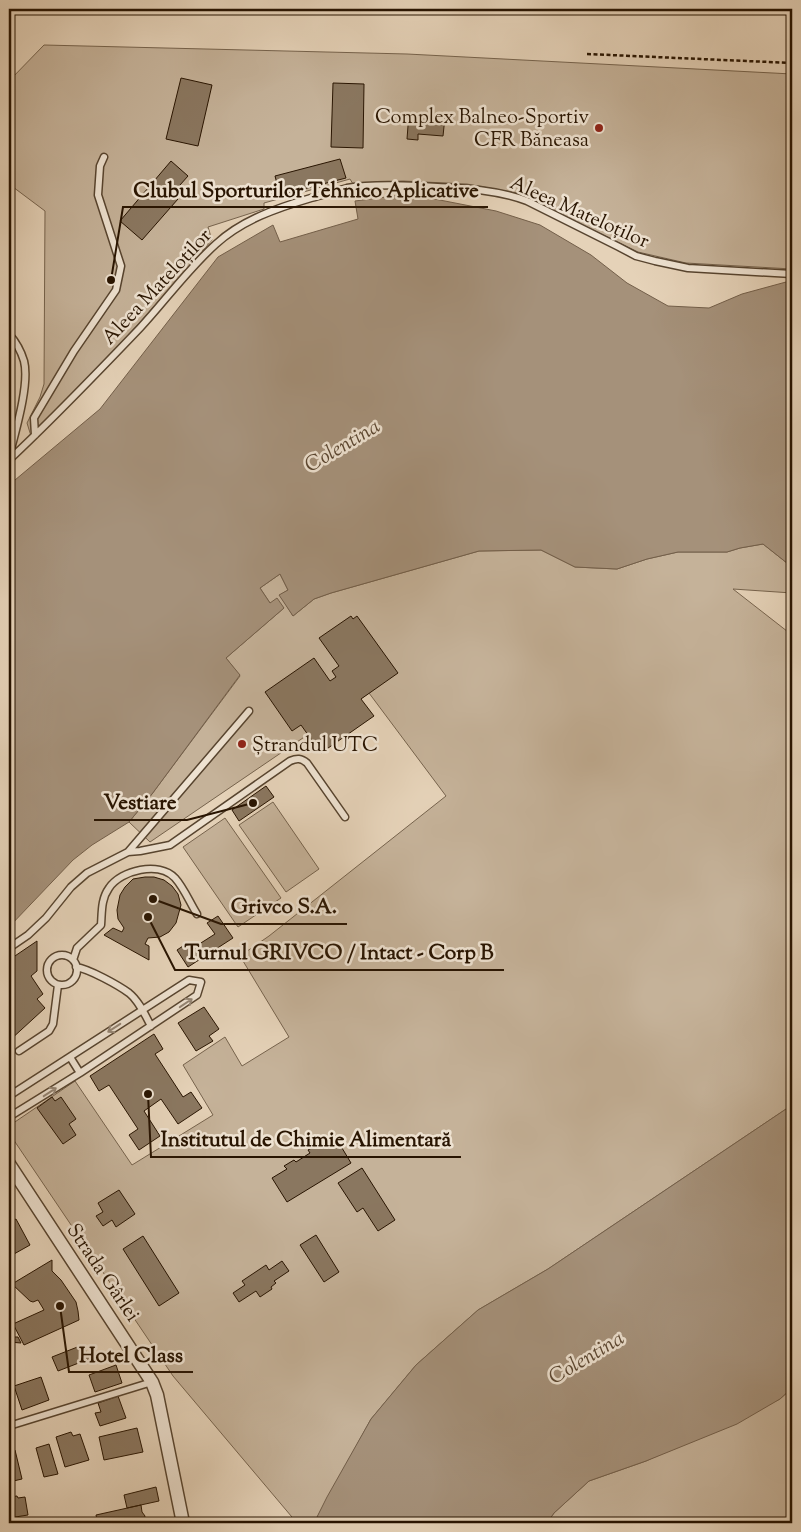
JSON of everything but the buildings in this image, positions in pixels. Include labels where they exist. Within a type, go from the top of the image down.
[{"type":"street","name":"Strada Gârlei","points":[[9,1164],[152,1382],[157,1396],[183,1523]]},
{"type":"lane","points":[[35,435],[34,418],[74,351],[116,290],[121,266],[98,195],[100,166],[104,157]]},
{"type":"lane","name":"Aleea Mateloților","points":[[9,458],[35,435],[141,327],[206,253],[224,237],[278,208],[347,188],[404,186],[474,189],[496,192],[527,201],[636,256],[688,268],[792,274]]},
{"type":"lane","name":"Aleea Mateloților","points":[[9,334],[20,351],[24,363],[25,384],[9,458]]},
{"type":"lane","points":[[128,852],[249,711]]},
{"type":"lane","points":[[9,948],[28,935],[46,918],[71,886],[87,873],[128,852],[170,845],[295,759],[302,759],[307,763],[345,817]]},
{"type":"lane","points":[[73,960],[77,948],[101,925],[103,901],[109,887],[125,874],[151,869],[163,871],[174,877],[197,914]]},
{"type":"lane","points":[[60,955],[69,957],[76,966],[77,972],[68,984],[58,984],[50,980],[46,971],[49,962],[60,955]]},
{"type":"lane","points":[[76,966],[86,968],[129,994],[142,1010],[151,1026]]},
{"type":"lane","points":[[9,1096],[189,980],[201,982],[197,995],[80,1073],[9,1117]]},
{"type":"lane","points":[[18,1051],[49,1030],[53,1024],[58,984]]},
{"type":"lane","points":[[70,1057],[80,1073]]},
{"type":"lane","points":[[9,1426],[152,1382]]},
{"type":"path","points":[[587,54],[792,62]]},
{"type":"shaded area","points":[[44,45],[407,54],[792,74],[792,269],[686,263],[638,252],[517,193],[467,184],[403,181],[353,184],[350,179],[264,203],[264,209],[208,227],[212,240],[142,320],[45,424],[31,436],[27,423],[40,397],[44,384],[45,211],[9,184],[9,81]]},
{"type":"shaded area","points":[[763,544],[792,567],[792,593],[733,589],[792,635],[792,1105],[548,1269],[478,1310],[416,1365],[371,1419],[314,1523],[297,1523],[173,1376],[9,1133],[9,1126],[75,1081],[132,1165],[213,1115],[183,1065],[225,1037],[242,1066],[289,1037],[240,956],[269,936],[446,796],[369,693],[150,842],[129,822],[240,676],[226,658],[284,608],[270,603],[260,588],[280,574],[288,590],[280,595],[293,616],[314,599],[331,593],[479,551],[541,550],[575,567],[617,569],[647,559],[678,552],[727,552]]},
{"type":"shaded area","points":[[273,802],[319,869],[286,892],[239,825]]},
{"type":"shaded area","points":[[225,818],[281,898],[238,927],[183,847]]},
{"type":"shaded area","points":[[792,1388],[792,1523],[547,1523],[554,1513],[589,1481],[646,1461],[780,1399]]},
{"type":"water","name":"Colentina","points":[[409,194],[496,211],[540,225],[591,255],[627,283],[668,306],[709,308],[742,294],[786,282],[792,284],[792,567],[763,544],[727,552],[678,552],[647,559],[617,569],[575,567],[541,550],[479,551],[331,593],[314,599],[293,616],[279,595],[288,590],[280,574],[260,588],[270,603],[277,598],[284,608],[226,658],[240,675],[152,794],[129,822],[92,845],[73,860],[9,927],[9,485],[100,409],[218,257],[273,225],[280,242],[358,219],[355,201]]},
{"type":"water","name":"Colentina","points":[[792,1105],[792,1388],[780,1399],[737,1424],[646,1461],[589,1481],[554,1513],[547,1523],[314,1523],[371,1419],[416,1365],[478,1310],[548,1269]]},
{"type":"place","name":"Complex Balneo-Sportiv CFR Băneasa","points":[[599,128]]},
{"type":"place","name":"Clubul Sporturilor Tehnico Aplicative","points":[[111,280]]},
{"type":"place","name":"Ștrandul UTC","points":[[242,744]]},
{"type":"place","name":"Vestiare","points":[[253,803]]},
{"type":"place","name":"Grivco S.A.","points":[[153,899]]},
{"type":"place","name":"Turnul GRIVCO / Intact - Corp B","points":[[148,917]]},
{"type":"place","name":"Institutul de Chimie Alimentară","points":[[148,1094]]},
{"type":"place","name":"Hotel Class","points":[[60,1306]]}]
